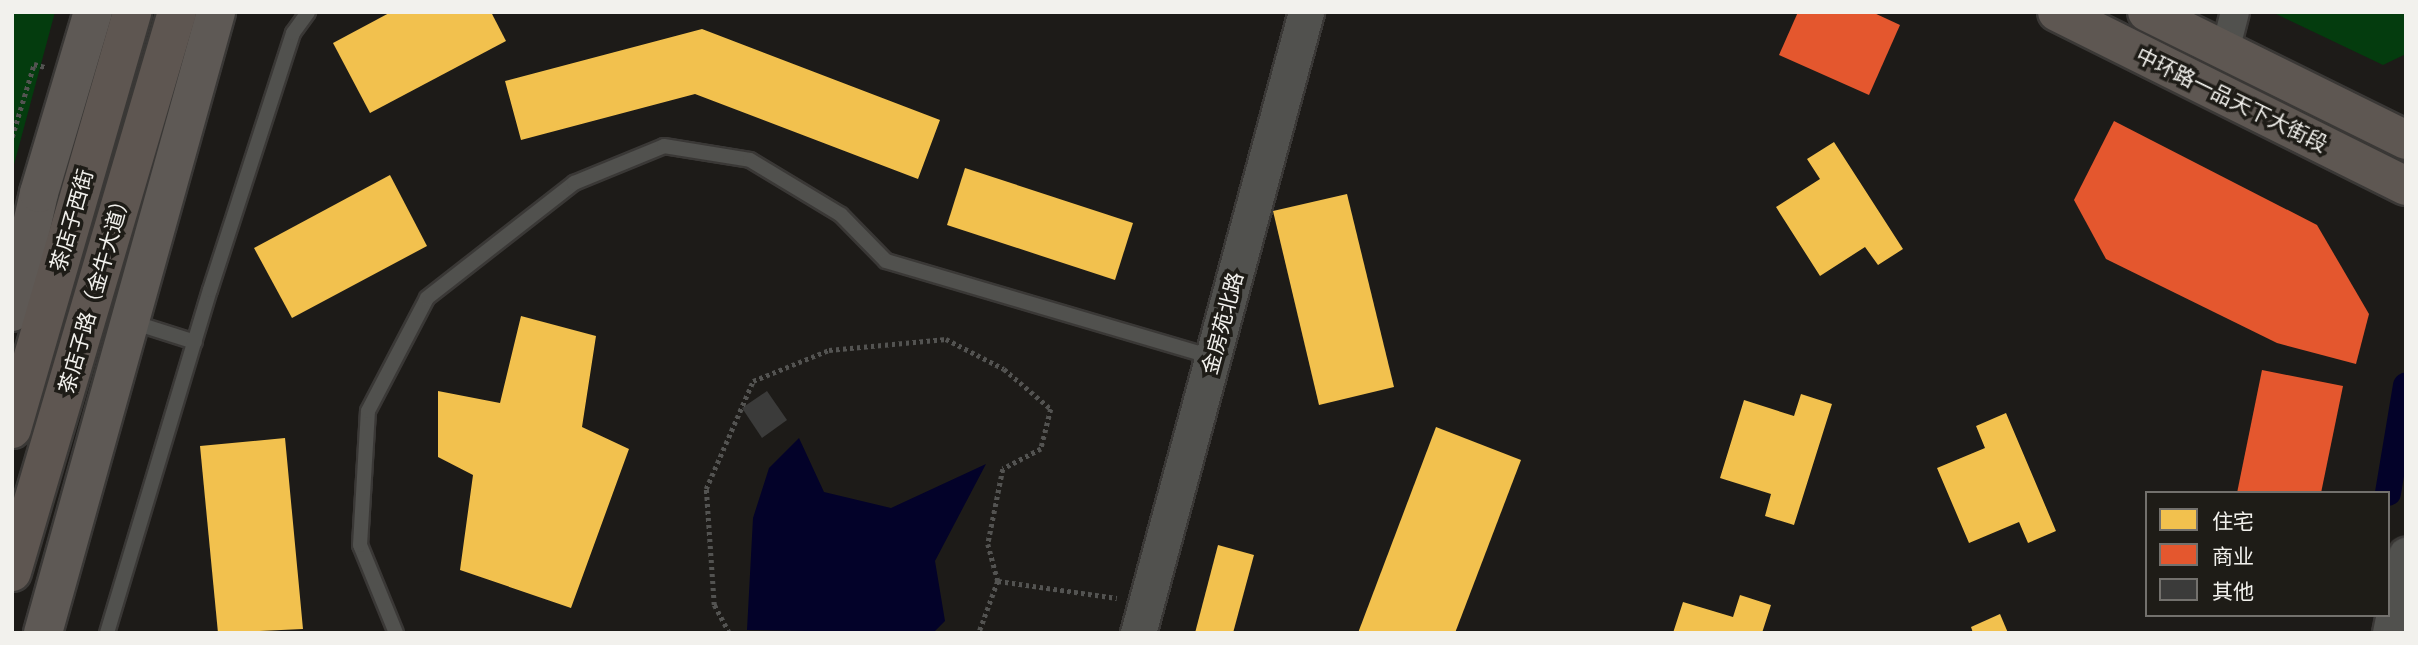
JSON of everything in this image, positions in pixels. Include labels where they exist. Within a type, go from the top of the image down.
[{"type":"highway","name":"茶店子西街","points":[[12,429],[132,12]]},
{"type":"highway","name":"茶店子路（金牛大道）","points":[[12,572],[83,323],[177,12]]},
{"type":"main road","points":[[12,313],[39,193],[93,12]]},
{"type":"main road","points":[[43,633],[128,320],[216,12]]},
{"type":"main road","name":"中环路一品天下大街段","points":[[2057,12],[2406,186]]},
{"type":"main road","name":"中环路一品天下大街段","points":[[2147,12],[2406,139]]},
{"type":"main road","points":[[36,633],[83,323]]},
{"type":"street","name":"金房苑北路","points":[[1142,618],[1306,12]]},
{"type":"street","points":[[2225,51],[2235,12]]},
{"type":"street","points":[[2390,633],[2406,555]]},
{"type":"lane","points":[[107,633],[195,342],[293,33],[308,12]]},
{"type":"lane","points":[[396,633],[360,545],[369,411],[426,298],[574,183],[664,146],[750,160],[841,215],[886,261],[1213,357]]},
{"type":"lane","points":[[128,320],[195,342]]},
{"type":"path","points":[[12,137],[34,64]]},
{"type":"path","points":[[729,633],[714,605],[706,489],[753,381],[830,349],[946,339],[1004,369],[1051,409],[1041,449],[1003,469],[988,544],[998,581],[979,633]]},
{"type":"path","points":[[998,581],[1142,618]]},
{"type":"green space","points":[[12,12],[55,12],[12,172]]},
{"type":"green space","points":[[2272,12],[2406,12],[2406,54],[2383,65]]},
{"type":"water","points":[[799,438],[824,492],[891,508],[986,464],[935,561],[945,621],[933,633],[747,630],[753,518],[769,468]]},
{"type":"building: 住宅","points":[[391,12],[491,12],[506,41],[370,113],[333,43]]},
{"type":"building: 住宅","points":[[702,29],[940,120],[918,179],[695,94],[521,140],[505,81]]},
{"type":"building: 住宅","points":[[1834,142],[1903,249],[1878,265],[1865,247],[1820,276],[1776,207],[1820,179],[1807,159]]},
{"type":"building: 住宅","points":[[965,168],[1133,223],[1115,280],[947,225]]},
{"type":"building: 住宅","points":[[390,175],[427,246],[292,318],[254,248]]},
{"type":"building: 住宅","points":[[1347,194],[1394,387],[1319,405],[1273,211]]},
{"type":"building: 住宅","points":[[521,316],[596,336],[582,427],[629,449],[571,608],[460,570],[473,475],[438,457],[438,391],[500,403]]},
{"type":"building: 住宅","points":[[1801,394],[1832,404],[1794,525],[1765,516],[1771,494],[1720,478],[1744,400],[1794,416]]},
{"type":"building: 住宅","points":[[2006,413],[2056,531],[2028,543],[2019,522],[1969,543],[1937,468],[1985,448],[1976,426]]},
{"type":"building: 住宅","points":[[1436,427],[1521,460],[1455,633],[1358,633]]},
{"type":"building: 住宅","points":[[285,438],[303,629],[218,633],[200,446]]},
{"type":"building: 住宅","points":[[1218,545],[1254,555],[1233,633],[1195,633]]},
{"type":"building: 住宅","points":[[1740,595],[1771,605],[1762,633],[1673,633],[1683,602],[1733,617]]},
{"type":"building: 住宅","points":[[2000,614],[2008,633],[1973,633],[1971,627]]},
{"type":"building: 商业","points":[[1798,12],[1872,12],[1900,25],[1869,95],[1779,55]]},
{"type":"building: 商业","points":[[2114,121],[2317,225],[2369,314],[2356,364],[2277,343],[2106,259],[2074,200]]},
{"type":"building: 商业","points":[[2262,370],[2343,386],[2321,491],[2237,491]]},
{"type":"building: 其他","points":[[767,391],[787,420],[762,438],[742,408]]},
{"type":"waterway","points":[[2388,491],[2406,386]]}]
